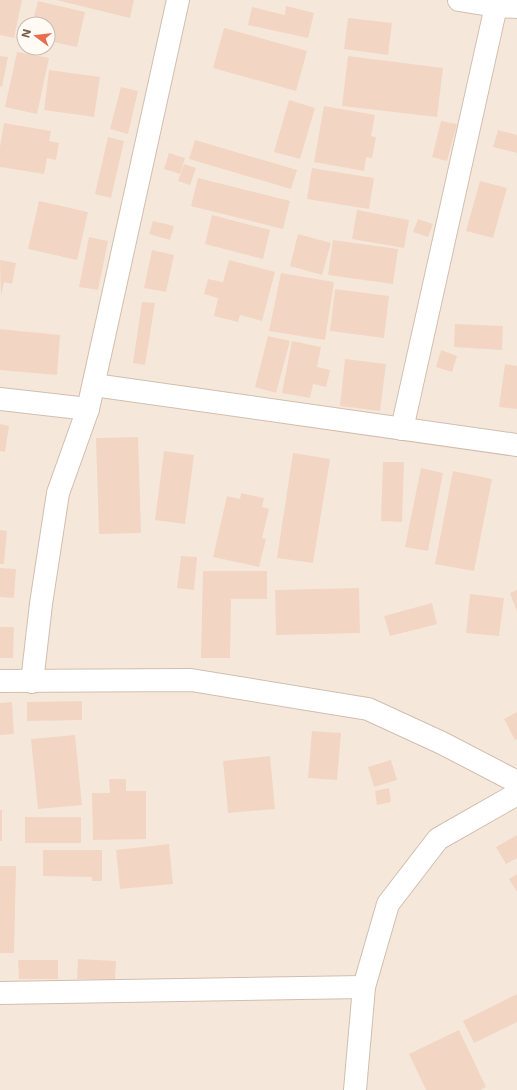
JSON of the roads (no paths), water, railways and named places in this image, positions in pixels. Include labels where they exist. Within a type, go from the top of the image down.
[{"type":"street","points":[[32,682],[40,604],[58,493],[88,409],[94,385],[178,0]]},
{"type":"street","points":[[402,429],[507,7],[459,0]]},
{"type":"street","points":[[94,385],[517,445]]},
{"type":"street","points":[[0,400],[88,409]]},
{"type":"street","points":[[0,681],[191,680],[368,709],[442,743],[517,782]]},
{"type":"street","points":[[355,1090],[364,988],[388,904],[438,840],[517,794]]},
{"type":"street","points":[[0,993],[364,988]]}]
